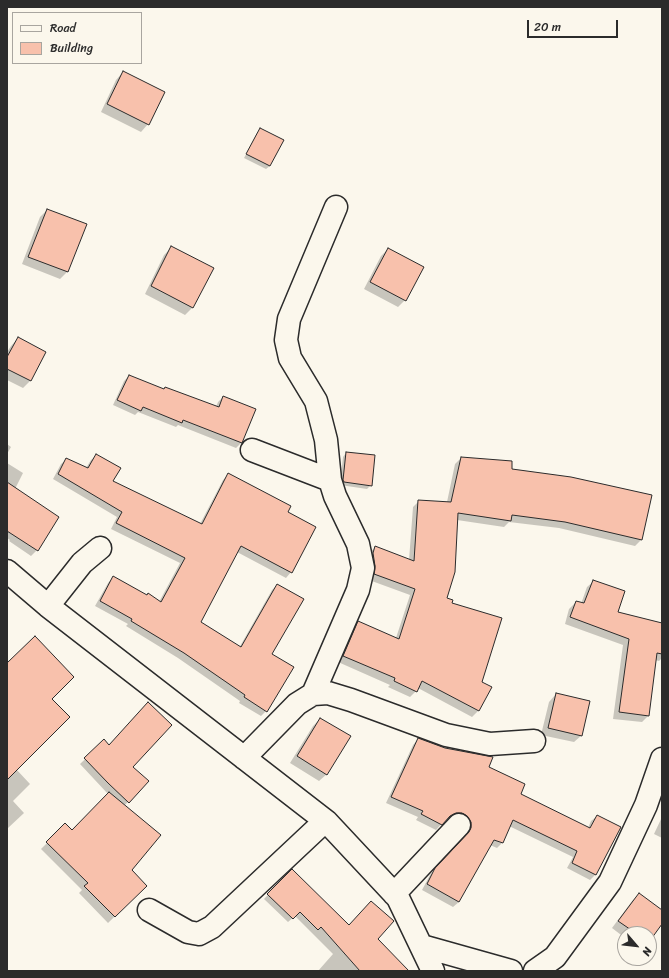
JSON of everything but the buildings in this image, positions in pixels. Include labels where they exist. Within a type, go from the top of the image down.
[{"type":"street","points":[[314,694],[358,590],[363,568],[358,544],[335,496],[330,480],[326,440],[316,401],[290,358],[286,340],[289,319],[336,207]]},
{"type":"street","points":[[252,450],[330,480]]},
{"type":"street","points":[[48,606],[82,563],[100,548]]},
{"type":"street","points":[[7,571],[48,606],[325,821],[398,898],[433,971]]},
{"type":"street","points":[[244,758],[297,704],[314,694],[328,693],[446,735],[490,744],[534,741]]},
{"type":"street","points":[[535,971],[555,958],[610,882],[646,805],[662,759]]},
{"type":"street","points":[[149,910],[188,932],[199,934],[212,927],[325,821]]},
{"type":"street","points":[[394,894],[459,825]]},
{"type":"street","points":[[422,946],[510,971]]}]
